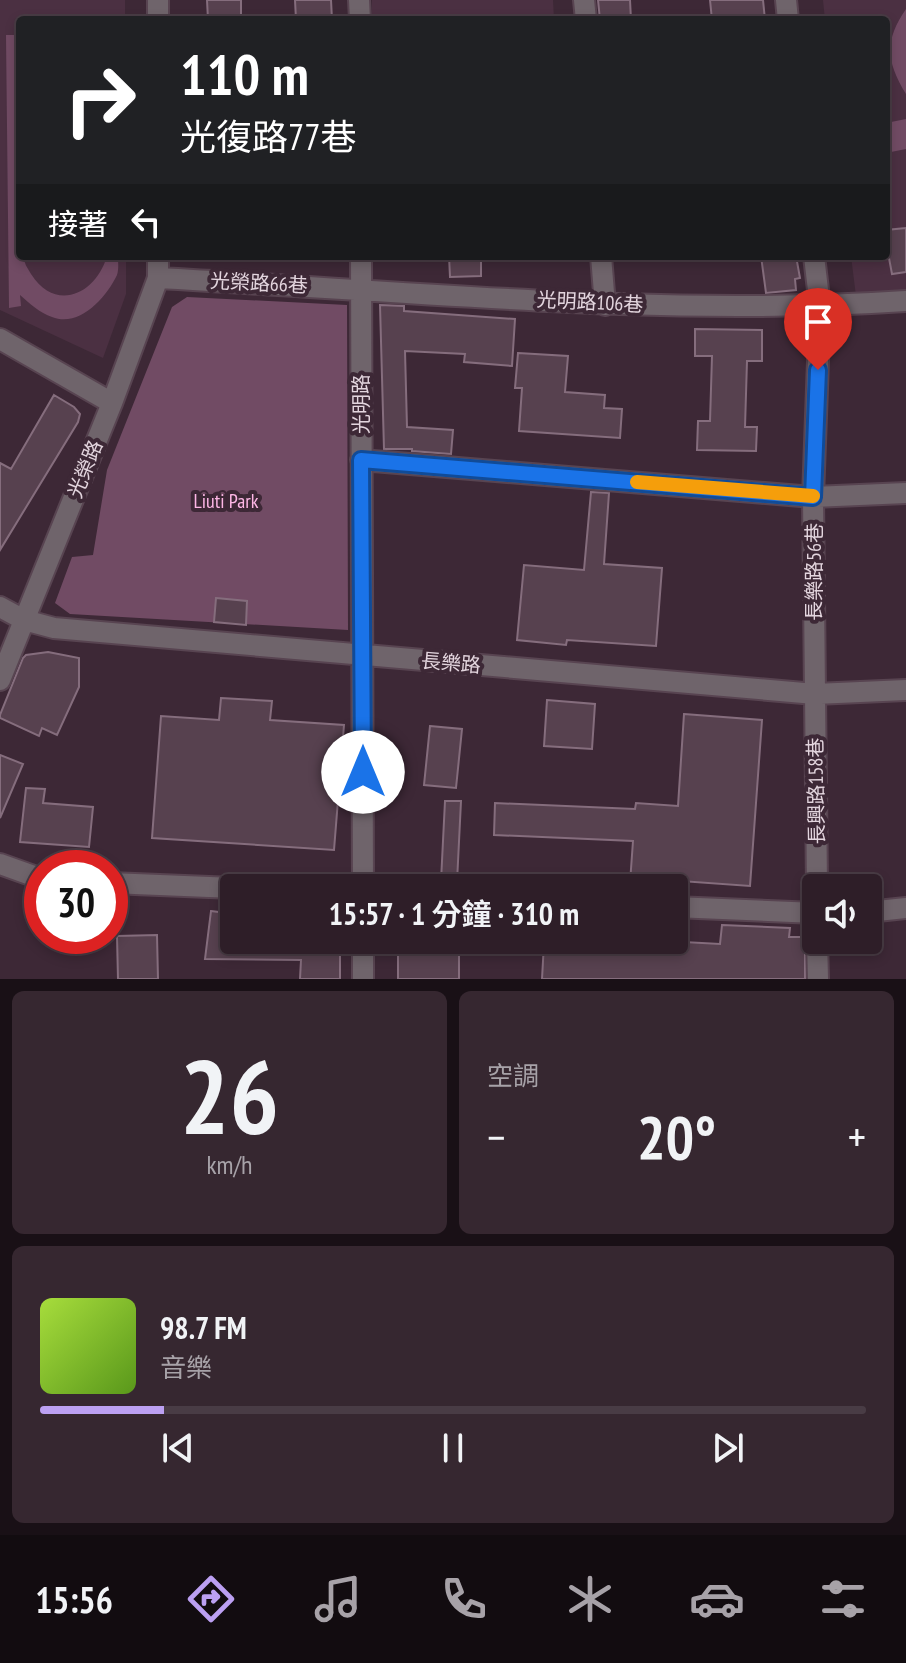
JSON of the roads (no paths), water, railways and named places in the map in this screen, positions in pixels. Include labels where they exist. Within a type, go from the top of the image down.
[{"type":"street","name":"光榮路","points":[[0,680],[112,403],[158,278],[158,260]]},
{"type":"street","name":"光明路","points":[[361,260],[363,874]]},
{"type":"street","points":[[601,260],[605,305]]},
{"type":"street","name":"長樂路56巷","points":[[814,260],[820,307],[813,497],[815,694]]},
{"type":"street","name":"光榮路66巷","points":[[158,278],[361,288]]},
{"type":"street","name":"光明路106巷","points":[[361,288],[605,305],[820,307],[906,301]]},
{"type":"street","points":[[0,339],[112,403]]},
{"type":"street","points":[[361,460],[813,497],[906,493]]},
{"type":"street","name":"長樂路","points":[[0,607],[24,620],[54,628],[815,694],[906,690]]},
{"type":"street","name":"長興路158巷","points":[[815,694],[817,874]]},
{"type":"street","points":[[0,864],[24,873]]},
{"type":"street","points":[[128,884],[220,887]]},
{"type":"street","points":[[688,908],[802,912]]},
{"type":"street","points":[[882,911],[906,908]]},
{"type":"street","points":[[363,954],[363,979]]},
{"type":"street","points":[[817,954],[818,979]]},
{"type":"park label","name":"Liuti Park","points":[[226,501]]}]
